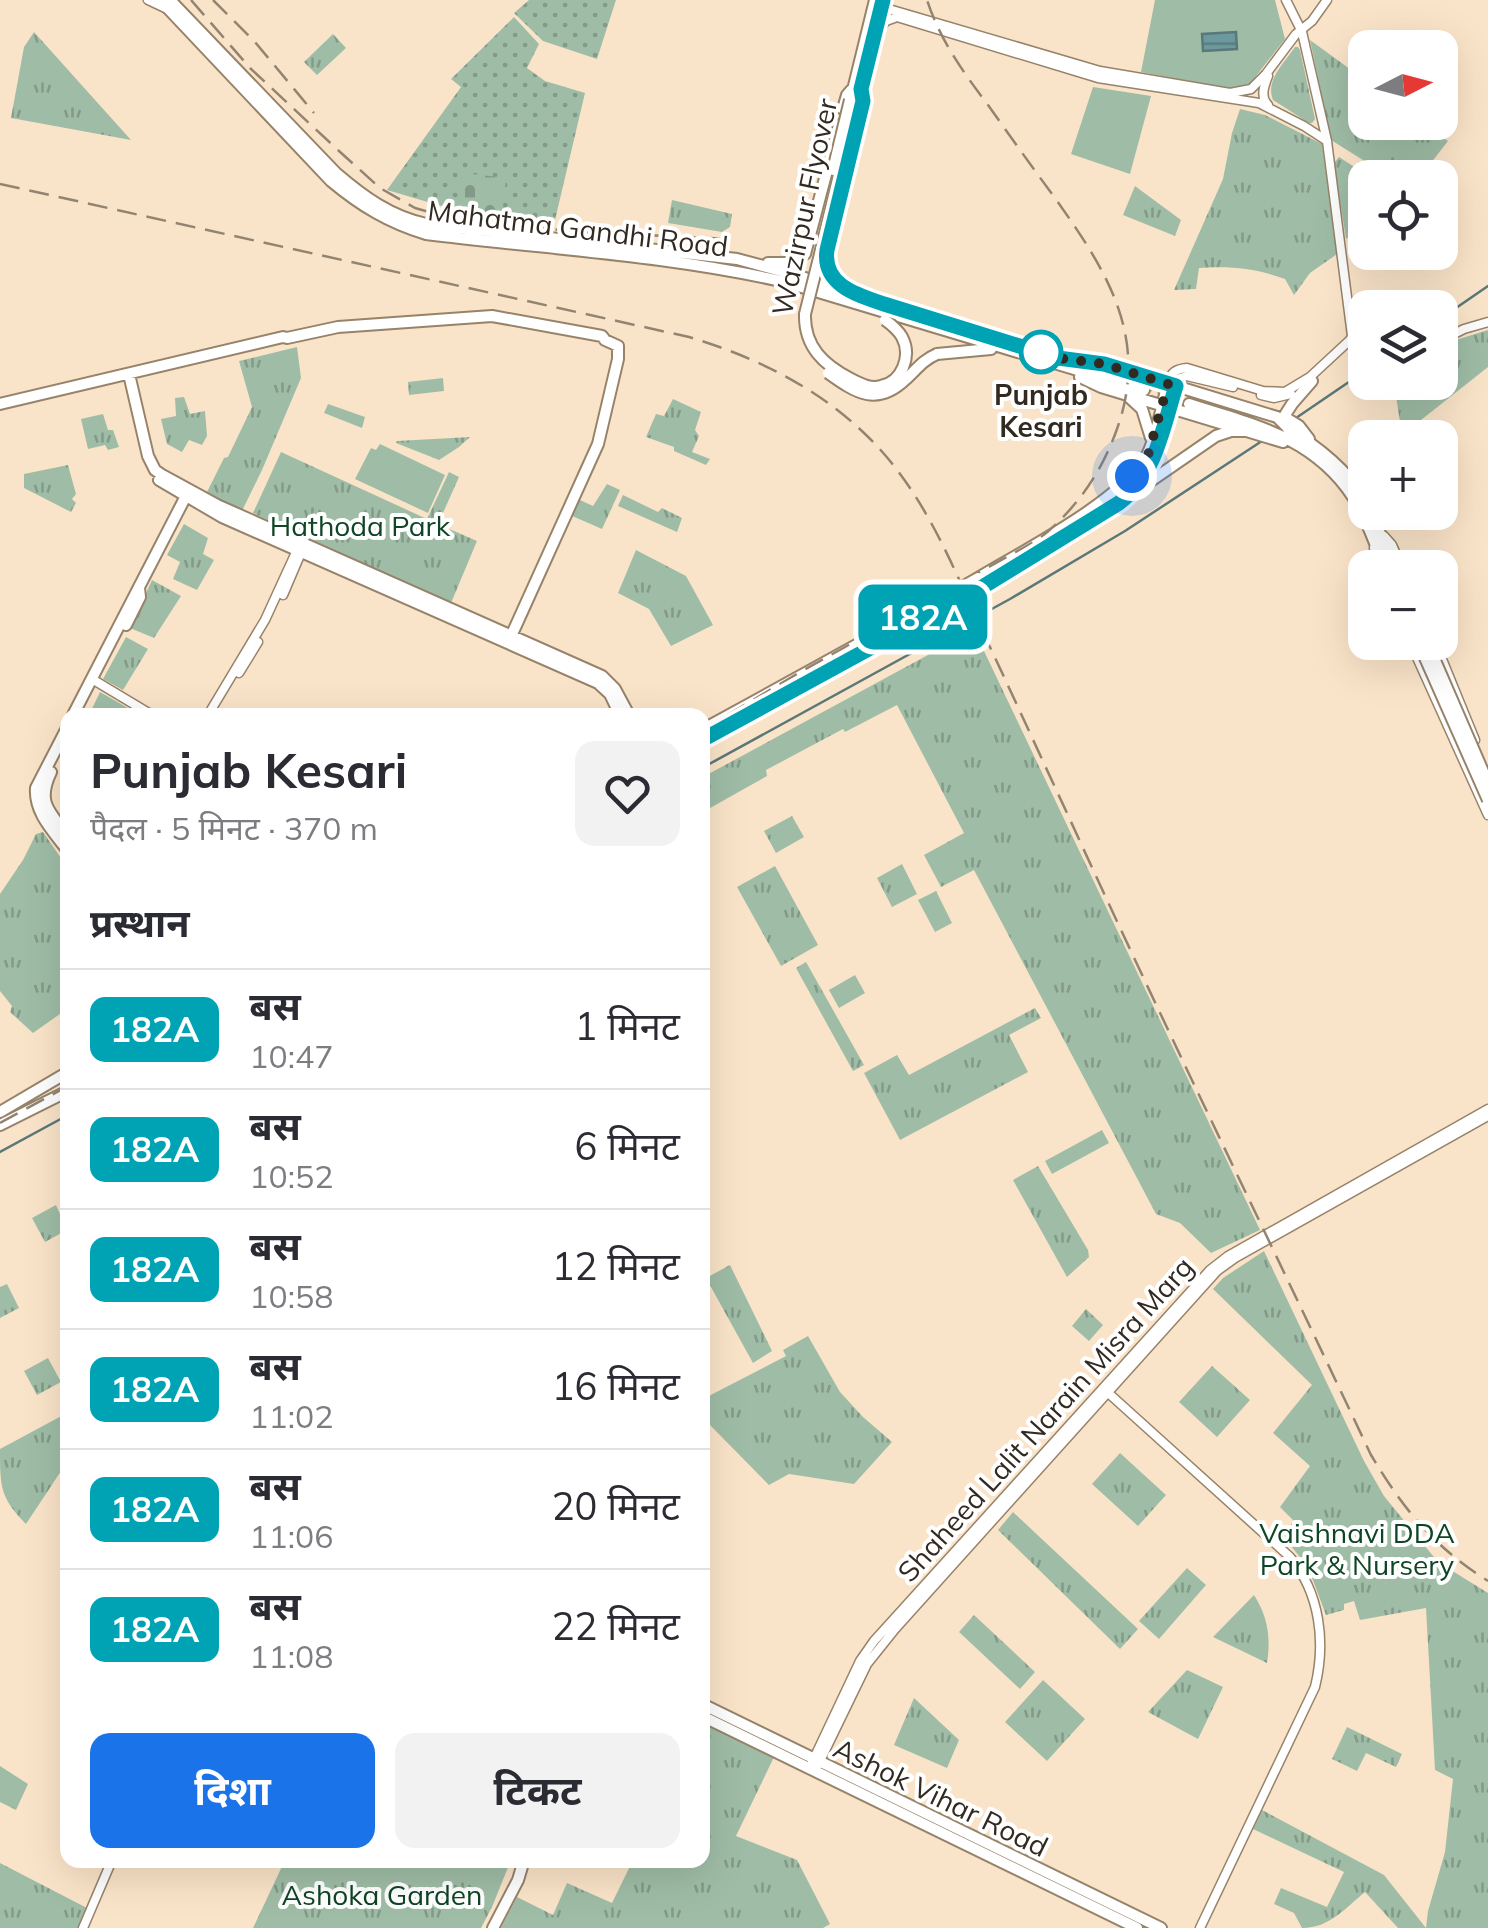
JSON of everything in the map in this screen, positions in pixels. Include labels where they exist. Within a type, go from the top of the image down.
[{"type":"main road","points":[[160,0],[171,4]]},
{"type":"main road","points":[[742,260],[772,264],[796,260],[805,254],[847,95],[857,88],[876,31],[880,2]]},
{"type":"main road","points":[[862,297],[833,279],[825,262],[863,101],[857,88],[880,2]]},
{"type":"main road","name":"Mahatma Gandhi Road","points":[[171,4],[336,173],[362,195],[405,219],[742,260],[1057,361]]},
{"type":"main road","name":"Mahatma Gandhi Road","points":[[171,4],[331,181],[357,203],[403,227],[426,234],[740,272],[1057,361]]},
{"type":"main road","name":"Wazirpur Flyover","points":[[857,88],[805,324],[812,347],[830,367],[861,384],[878,387],[894,380],[903,368],[906,350],[900,332],[874,311]]},
{"type":"main road","name":"Wazirpur Flyover","points":[[854,101],[799,312],[800,337],[805,349],[821,368],[856,391],[872,395],[893,390],[937,354],[1002,348]]},
{"type":"main road","points":[[811,236],[828,242]]},
{"type":"main road","points":[[0,407],[283,337],[326,331],[492,318],[606,340],[618,346],[617,364],[598,444],[508,638]]},
{"type":"main road","points":[[1057,361],[1104,364],[1277,417],[1281,429]]},
{"type":"main road","points":[[1057,361],[1144,387]]},
{"type":"main road","points":[[1057,361],[1101,387],[1248,430]]},
{"type":"main road","points":[[126,378],[144,466],[153,477],[222,516],[607,680],[625,708]]},
{"type":"main road","points":[[1281,429],[1286,412],[1312,381]]},
{"type":"main road","points":[[1129,484],[1151,464],[1172,385]]},
{"type":"main road","points":[[1126,394],[1142,409],[1152,444]]},
{"type":"main road","points":[[1189,401],[1281,429],[1340,468],[1348,478]]},
{"type":"main road","points":[[710,726],[984,586],[1119,503],[1148,455],[1166,406]]},
{"type":"main road","points":[[710,735],[1216,436],[1231,431],[1281,429]]},
{"type":"main road","points":[[1310,447],[1356,500],[1377,537]]},
{"type":"main road","points":[[80,708],[182,496]]},
{"type":"main road","points":[[1376,530],[1380,550]]},
{"type":"main road","points":[[508,638],[598,684],[610,694],[617,708]]},
{"type":"main road","points":[[1426,660],[1488,800]]},
{"type":"main road","points":[[1435,660],[1488,783]]},
{"type":"main road","points":[[60,742],[36,788],[35,798],[60,841]]},
{"type":"main road","points":[[60,755],[43,796],[60,825]]},
{"type":"main road","points":[[0,1112],[60,1077]]},
{"type":"main road","points":[[0,1125],[60,1094]]},
{"type":"main road","name":"Ashok Vihar Road","points":[[710,1708],[1137,1928]]},
{"type":"main road","name":"Ashok Vihar Road","points":[[710,1720],[1161,1928]]},
{"type":"main road","points":[[490,1928],[516,1868]]},
{"type":"street","points":[[148,0],[171,4]]},
{"type":"street","points":[[1289,0],[1290,11],[1304,27],[1327,141],[1348,293]]},
{"type":"street","points":[[880,2],[1098,78],[1241,93],[1251,89],[1271,68],[1324,0]]},
{"type":"street","points":[[876,31],[896,16],[1061,63]]},
{"type":"street","points":[[1287,46],[1305,47]]},
{"type":"street","points":[[1271,68],[1263,93],[1264,101],[1275,112]]},
{"type":"street","points":[[1180,88],[1259,103],[1327,141]]},
{"type":"street","points":[[1304,126],[1314,126],[1321,116]]},
{"type":"street","points":[[1458,327],[1488,320]]},
{"type":"street","points":[[1172,385],[1173,372],[1187,368],[1263,391],[1285,392],[1348,346]]},
{"type":"street","points":[[1172,385],[1180,378],[1196,376],[1274,398],[1292,394],[1312,381],[1348,347]]},
{"type":"street","points":[[1377,537],[1392,544],[1394,550]]},
{"type":"street","points":[[215,708],[266,629],[301,547]]},
{"type":"street","points":[[1418,660],[1488,815]]},
{"type":"street","points":[[1443,660],[1487,768]]},
{"type":"street","points":[[93,682],[132,708]]},
{"type":"street","points":[[93,682],[139,708]]},
{"type":"street","points":[[1457,752],[1476,745]]},
{"type":"street","name":"Shaheed Lalit Narain Misra Marg","points":[[814,1765],[872,1643],[1224,1266],[1488,1113]]},
{"type":"street","points":[[1105,1390],[1290,1557],[1306,1578],[1318,1618],[1320,1656],[1315,1687],[1200,1928]]},
{"type":"street","points":[[83,1928],[109,1868]]},
{"type":"green space","points":[[529,0],[616,0],[597,59],[543,41],[514,13]]},
{"type":"green space","points":[[1155,0],[1275,0],[1285,39],[1249,85],[1229,89],[1141,72]]},
{"type":"green space","points":[[514,17],[539,44],[527,68],[545,81],[585,93],[555,220],[458,211],[387,190],[461,87],[451,79]]},
{"type":"green space","points":[[34,32],[131,140],[11,118],[24,47]]},
{"type":"green space","points":[[333,34],[346,48],[317,75],[304,62]]},
{"type":"green space","points":[[1310,40],[1348,68],[1348,140],[1448,141],[1433,160],[1363,160],[1331,140]]},
{"type":"green space","points":[[1295,47],[1300,50],[1315,119],[1312,123],[1273,100],[1271,93],[1277,72]]},
{"type":"green space","points":[[1093,87],[1151,96],[1130,174],[1071,154]]},
{"type":"green space","points":[[1240,109],[1265,115],[1322,144],[1337,254],[1310,273],[1294,295],[1285,279],[1233,268],[1199,268],[1196,289],[1174,290],[1223,179]]},
{"type":"green space","points":[[1339,157],[1348,163],[1346,239],[1334,163]]},
{"type":"green space","points":[[463,173],[506,178],[502,216],[458,211]]},
{"type":"green space","points":[[1135,186],[1181,220],[1175,236],[1123,215]]},
{"type":"green space","points":[[672,200],[732,214],[730,227],[722,232],[668,223]]},
{"type":"green space","points":[[1488,330],[1488,367],[1458,391],[1458,339]]},
{"type":"green space","points":[[297,347],[301,378],[241,513],[205,496],[252,407],[239,361]]},
{"type":"green space","points":[[443,378],[444,391],[409,395],[408,382]]},
{"type":"green space","points":[[184,397],[190,414],[205,411],[207,436],[202,445],[189,440],[182,452],[167,444],[161,419],[176,416],[175,398]]},
{"type":"green space","points":[[673,399],[701,412],[695,430],[699,436],[692,452],[710,459],[706,465],[646,437],[656,414],[664,416]]},
{"type":"green space","points":[[1397,400],[1446,400],[1421,420],[1400,420]]},
{"type":"green space","points":[[328,404],[365,417],[362,428],[324,413]]},
{"type":"green space","points":[[103,414],[119,447],[88,449],[81,419]]},
{"type":"green space","points":[[470,437],[439,460],[396,443],[397,441]]},
{"type":"green space","points":[[380,444],[445,475],[428,513],[355,479],[371,448],[376,450]]},
{"type":"green space","name":"Hathoda Park","points":[[281,452],[427,519],[449,472],[459,477],[438,524],[477,541],[451,603],[253,513]]},
{"type":"green space","points":[[68,465],[76,494],[71,512],[24,488],[24,474]]},
{"type":"green space","points":[[607,484],[620,490],[602,529],[570,515],[578,499],[593,506]]},
{"type":"green space","points":[[623,495],[658,512],[662,508],[682,518],[677,532],[618,506]]},
{"type":"green space","points":[[184,524],[208,538],[203,554],[214,560],[197,590],[173,579],[180,562],[167,555]]},
{"type":"green space","points":[[636,550],[686,576],[713,625],[671,646],[649,609],[618,593]]},
{"type":"green space","points":[[152,580],[181,596],[154,638],[130,628]]},
{"type":"green space","points":[[974,630],[1260,1230],[1211,1253],[1180,1223],[1156,1214],[974,870],[941,887],[924,855],[964,833],[897,705],[766,770],[767,776],[710,808],[710,773]]},
{"type":"green space","points":[[126,637],[148,649],[123,690],[103,679]]},
{"type":"green space","points":[[100,692],[128,708],[92,708]]},
{"type":"green space","points":[[792,816],[804,837],[776,853],[764,831]]},
{"type":"green space","points":[[43,832],[60,857],[60,1014],[33,1033],[10,1012],[12,1006],[0,991],[0,894],[36,834]]},
{"type":"green space","points":[[902,864],[917,894],[892,907],[877,878]]},
{"type":"green space","points":[[775,866],[818,945],[781,966],[737,887]]},
{"type":"green space","points":[[936,891],[952,923],[935,932],[918,900]]},
{"type":"green space","points":[[806,962],[864,1065],[853,1071],[796,968]]},
{"type":"green space","points":[[855,975],[865,993],[839,1008],[829,990]]},
{"type":"green space","points":[[1035,1008],[1041,1018],[1009,1035],[1028,1072],[900,1140],[864,1073],[897,1055],[909,1075]]},
{"type":"green space","points":[[1102,1130],[1109,1143],[1052,1174],[1045,1161]]},
{"type":"green space","points":[[1038,1166],[1088,1250],[1089,1257],[1067,1277],[1013,1180]]},
{"type":"green space","points":[[56,1205],[60,1234],[45,1242],[32,1218]]},
{"type":"green space","name":"Vaishnavi DDA Park & Nursery","points":[[1264,1251],[1384,1496],[1438,1562],[1488,1593],[1488,1928],[1426,1928],[1445,1852],[1453,1779],[1435,1770],[1426,1608],[1360,1620],[1354,1601],[1344,1604],[1344,1610],[1326,1615],[1308,1567],[1282,1535],[1294,1521],[1280,1507],[1310,1466],[1273,1433],[1312,1385],[1213,1289]]},
{"type":"green space","points":[[730,1265],[772,1351],[753,1363],[710,1285],[710,1276]]},
{"type":"green space","points":[[7,1284],[19,1308],[0,1318],[0,1287]]},
{"type":"green space","points":[[1086,1309],[1103,1325],[1089,1341],[1072,1326]]},
{"type":"green space","points":[[808,1336],[840,1392],[892,1442],[854,1484],[789,1474],[769,1485],[710,1425],[710,1395],[786,1356],[783,1350]]},
{"type":"green space","points":[[48,1358],[60,1383],[37,1395],[24,1371]]},
{"type":"green space","points":[[1212,1366],[1250,1400],[1217,1437],[1179,1402]]},
{"type":"green space","points":[[60,1417],[60,1473],[26,1524],[3,1491],[0,1449]]},
{"type":"green space","points":[[1120,1453],[1166,1495],[1138,1526],[1092,1484]]},
{"type":"green space","points":[[1013,1512],[1138,1629],[1120,1649],[998,1530]]},
{"type":"green space","points":[[1187,1568],[1206,1585],[1159,1639],[1139,1621]]},
{"type":"green space","points":[[1254,1595],[1267,1628],[1267,1663],[1213,1637]]},
{"type":"green space","points":[[974,1615],[1035,1672],[1020,1689],[959,1632]]},
{"type":"green space","points":[[1187,1670],[1223,1687],[1198,1739],[1148,1712]]},
{"type":"green space","points":[[1043,1680],[1085,1719],[1047,1761],[1005,1722]]},
{"type":"green space","points":[[914,1698],[959,1740],[947,1768],[894,1745]]},
{"type":"green space","points":[[710,1723],[775,1755],[736,1836],[797,1860],[830,1924],[823,1928],[501,1928],[517,1897],[553,1915],[567,1883],[612,1903],[629,1868],[710,1868]]},
{"type":"green space","points":[[1347,1727],[1402,1754],[1396,1767],[1366,1753],[1357,1771],[1332,1759]]},
{"type":"green space","points":[[0,1766],[28,1784],[16,1810],[0,1802]]},
{"type":"green space","points":[[1262,1810],[1384,1875],[1426,1928],[1398,1928],[1365,1892],[1329,1921],[1302,1928],[1294,1913],[1274,1904],[1281,1888],[1327,1907],[1344,1872],[1253,1829]]},
{"type":"green space","points":[[0,1863],[87,1908],[79,1928],[0,1928]]},
{"type":"green space","name":"Ashoka Garden","points":[[281,1868],[508,1868],[481,1928],[253,1928]]},
{"type":"water","points":[[1236,32],[1237,49],[1203,51],[1202,34]]},
{"type":"waterway","points":[[1458,307],[1488,286]]},
{"type":"waterway","points":[[1296,418],[1348,383]]},
{"type":"waterway","points":[[710,764],[1010,599],[1125,531],[1265,439]]},
{"type":"waterway","points":[[0,1152],[60,1119]]},
{"type":"tunnel","points":[[1144,384],[1190,399]]},
{"type":"railway","points":[[191,0],[250,68],[339,151],[380,188],[415,208],[461,221],[730,239]]},
{"type":"railway","points":[[213,0],[255,42],[314,113]]},
{"type":"railway","points":[[710,725],[1039,539],[1086,490],[1117,429],[1126,396],[1128,364],[1118,306],[1106,278],[1074,225],[961,68],[938,29],[927,0]]},
{"type":"railway","points":[[0,184],[689,337],[741,355],[790,379],[856,426],[909,487],[948,556],[1371,1455],[1421,1525],[1451,1554],[1488,1581]]},
{"type":"railway","points":[[0,1123],[60,1090]]},
{"type":"bus line","name":"182A","points":[[710,736],[984,586],[1119,503],[1132,493],[1151,464],[1176,386],[1104,364],[1058,358],[884,304],[862,297],[833,279],[825,262],[827,250],[883,0]]},
{"type":"place","name":"Punjab Kesari","points":[[1041,352]]},
{"type":"route","points":[[1041,352],[1035,350],[1058,358],[1104,364],[1168,384],[1148,455],[1132,476]]}]
